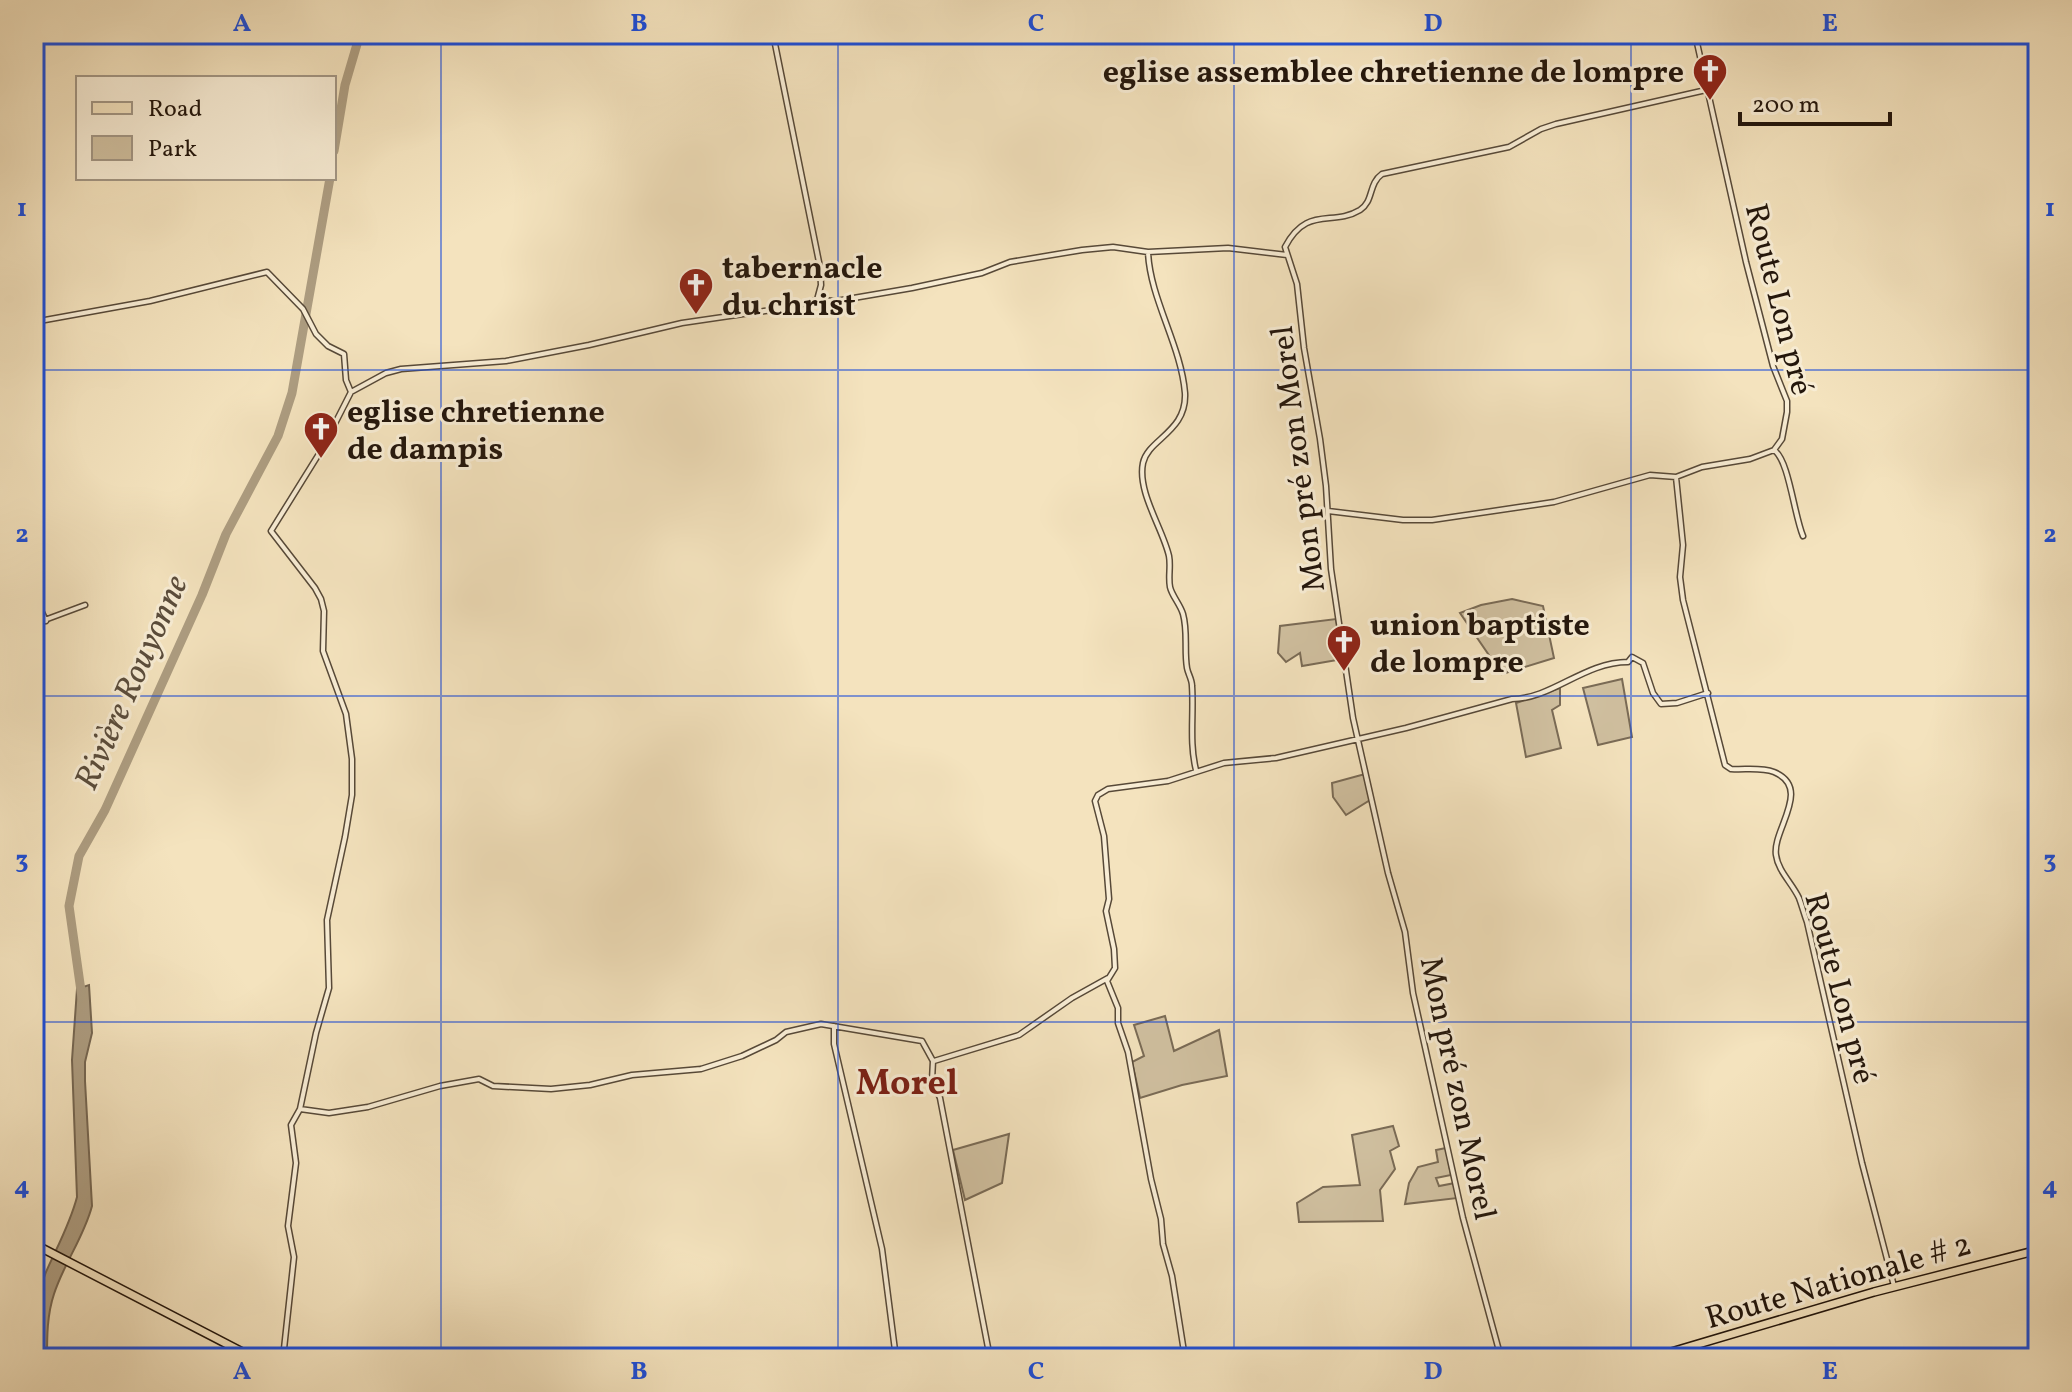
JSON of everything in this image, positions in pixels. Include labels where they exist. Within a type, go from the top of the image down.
[{"type":"main road","points":[[34,1244],[254,1358]]},
{"type":"main road","name":"Route Nationale # 2","points":[[1651,1358],[1894,1286],[2038,1250]]},
{"type":"street","points":[[773,34],[820,267],[821,285],[817,300]]},
{"type":"street","name":"Route Lon pré","points":[[1695,34],[1756,301],[1773,366],[1787,401],[1786,427],[1779,446],[1774,450]]},
{"type":"street","points":[[283,1358],[294,1257],[288,1226],[296,1163],[291,1125],[300,1109],[329,988],[327,920],[352,795],[352,759],[346,714],[323,651],[324,611],[321,599],[271,531],[322,449],[351,392],[386,373],[401,369],[506,361],[682,323],[792,307],[817,300],[836,301],[897,291],[982,273],[1010,262],[1082,250],[1113,247],[1148,252],[1228,248],[1287,255],[1285,247],[1292,233],[1301,226],[1325,218],[1357,212],[1369,201],[1373,183],[1382,174],[1509,147],[1556,124],[1706,90]]},
{"type":"street","points":[[1148,252],[1149,268],[1169,324],[1185,393],[1178,421],[1164,440],[1149,450],[1143,463],[1144,477],[1151,508],[1169,557],[1170,588],[1183,616],[1187,670],[1192,682],[1192,756],[1196,770]]},
{"type":"street","name":"Mon pré zon Morel","points":[[1287,255],[1300,300],[1304,348],[1320,439],[1331,569],[1357,739],[1405,932],[1413,993],[1460,1208],[1501,1358]]},
{"type":"street","points":[[34,322],[150,301],[267,272],[303,309],[316,334],[328,346],[344,354],[346,380],[351,392]]},
{"type":"street","points":[[1328,511],[1403,520],[1432,520],[1554,502],[1650,475],[1676,477],[1702,467],[1750,459],[1774,450],[1781,455],[1786,467],[1803,536]]},
{"type":"street","name":"Route Lon pré","points":[[1676,477],[1683,545],[1680,577],[1683,600],[1725,765],[1731,769],[1774,773],[1783,778],[1788,786],[1790,809],[1777,836],[1776,856],[1799,897],[1807,922],[1862,1163],[1894,1286]]},
{"type":"street","points":[[34,595],[46,621]]},
{"type":"street","points":[[34,624],[85,605]]},
{"type":"street","points":[[1185,1358],[1128,1052],[1118,1023],[1118,1008],[1107,981],[1115,968],[1106,911],[1109,899],[1104,836],[1095,801],[1098,795],[1108,789],[1168,781],[1224,763],[1276,758],[1512,699],[1523,699],[1594,667],[1628,662],[1632,657],[1643,663],[1653,693],[1661,704],[1677,703],[1708,693]]},
{"type":"street","points":[[933,1061],[1019,1035],[1072,998],[1110,977]]},
{"type":"street","points":[[300,1109],[329,1113],[368,1107],[440,1086],[479,1079],[493,1086],[551,1089],[590,1085],[632,1075],[701,1069],[742,1056],[786,1032],[821,1024],[922,1041],[933,1061],[932,1080],[940,1098],[990,1358]]},
{"type":"street","points":[[834,1026],[834,1044],[882,1249],[896,1358]]},
{"type":"green space","points":[[1512,599],[1543,606],[1554,658],[1502,674],[1460,613]]},
{"type":"green space","points":[[1336,619],[1343,659],[1302,666],[1300,653],[1286,662],[1278,653],[1280,626]]},
{"type":"green space","points":[[1622,679],[1632,737],[1598,745],[1583,688]]},
{"type":"green space","points":[[1560,688],[1560,705],[1552,710],[1561,748],[1526,757],[1516,703]]},
{"type":"green space","points":[[1365,774],[1370,800],[1346,815],[1333,797],[1332,783]]},
{"type":"green space","points":[[1165,1016],[1174,1051],[1219,1030],[1227,1076],[1140,1098],[1132,1062],[1144,1056],[1134,1025]]},
{"type":"green space","points":[[1393,1126],[1399,1146],[1390,1151],[1395,1169],[1380,1190],[1383,1221],[1299,1222],[1297,1203],[1323,1187],[1360,1185],[1352,1135]]},
{"type":"green space","points":[[1009,1134],[1002,1183],[965,1200],[953,1150]]},
{"type":"green space","points":[[1446,1148],[1451,1175],[1436,1178],[1439,1186],[1455,1183],[1458,1198],[1405,1204],[1409,1183],[1418,1167],[1438,1162],[1436,1150]]},
{"type":"shaded area","points":[[89,985],[92,1033],[85,1062],[85,1081],[92,1206],[54,1294],[47,1334],[47,1358],[34,1358],[39,1293],[77,1197],[72,1060],[77,989]]},
{"type":"waterway","name":"Rivière Rouyonne","points":[[336,139],[345,85],[360,34]]},
{"type":"waterway","name":"Rivière Rouyonne","points":[[82,998],[69,906],[79,856],[105,810],[202,595],[226,534],[278,436],[292,393],[330,180]]},
{"type":"place","name":"eglise assemblee chretienne de lompre","points":[[1710,102]]},
{"type":"place","name":"tabernacle du christ","points":[[696,316]]},
{"type":"place","name":"eglise chretienne de dampis","points":[[321,460]]},
{"type":"place","name":"union baptiste de lompre","points":[[1344,673]]},
{"type":"district","name":"Morel","points":[[907,1081]]}]
